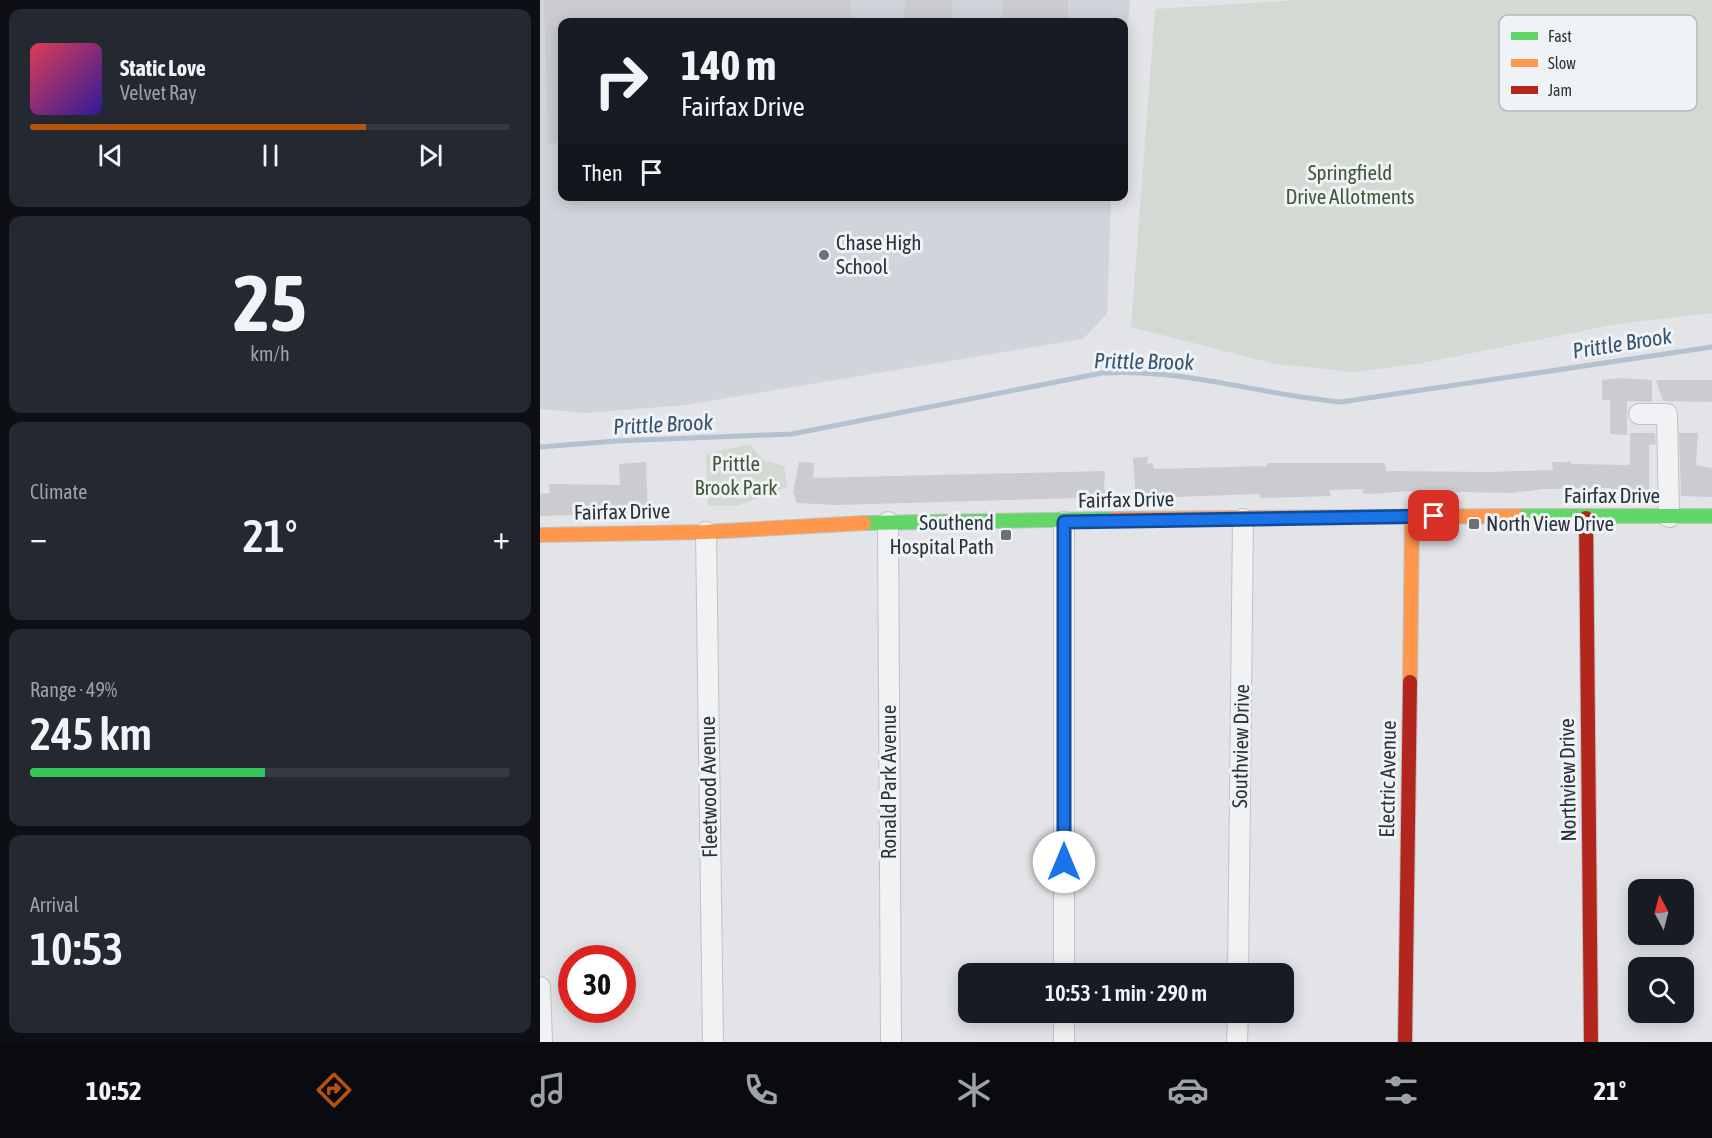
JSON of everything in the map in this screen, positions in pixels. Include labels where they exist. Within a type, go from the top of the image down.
[{"type":"street","points":[[1639,414],[1667,414],[1669,517]]},
{"type":"street","name":"Fairfax Drive","points":[[540,535],[706,532],[888,522],[1064,522],[1412,516],[1586,518],[1712,516]]},
{"type":"street","name":"Electric Avenue","points":[[1405,1042],[1412,516]]},
{"type":"street","name":"Northview Drive","points":[[1586,518],[1591,1042]]},
{"type":"street","name":"Southview Drive","points":[[1238,963],[1243,519]]},
{"type":"street","name":"Ronald Park Avenue","points":[[888,522],[891,1042]]},
{"type":"street","points":[[1064,522],[1064,963]]},
{"type":"street","name":"Fleetwood Avenue","points":[[706,532],[713,1042]]},
{"type":"street","points":[[540,987],[542,1042]]},
{"type":"street","points":[[1064,1023],[1064,1042]]},
{"type":"street","points":[[1237,1042],[1238,1023]]},
{"type":"shaded area","name":"Chase High School","points":[[540,0],[1130,0],[1128,23],[1128,18],[558,18],[558,201],[1111,201],[1107,314],[1083,339],[685,405],[587,413],[540,409]]},
{"type":"green space","name":"Springfield Drive Allotments","points":[[1298,0],[1712,0],[1712,313],[1617,324],[1418,364],[1352,372],[1275,364],[1131,327],[1155,9]]},
{"type":"green space","name":"Prittle Brook Park","points":[[750,444],[763,460],[784,466],[788,487],[737,506],[708,505],[706,454]]},
{"type":"building","points":[[544,0],[850,0],[851,18],[558,18],[558,143],[548,143]]},
{"type":"building","points":[[905,0],[952,0],[952,18],[904,18]]},
{"type":"building","points":[[1002,0],[1068,0],[1068,18],[1002,18]]},
{"type":"building","points":[[1620,378],[1652,380],[1652,402],[1627,401],[1627,435],[1610,434],[1610,400],[1602,400],[1602,380]]},
{"type":"building","points":[[1656,380],[1712,380],[1712,402],[1663,401]]},
{"type":"building","points":[[1630,433],[1655,433],[1656,444],[1649,445],[1649,493],[1615,493],[1610,488],[1543,489],[1511,493],[1409,491],[1371,494],[1363,493],[1363,489],[1329,490],[1331,496],[1260,498],[1259,494],[1146,498],[1145,494],[1136,493],[1135,487],[1133,458],[1148,457],[1147,464],[1153,463],[1154,469],[1267,466],[1267,463],[1385,463],[1386,471],[1487,472],[1553,470],[1552,462],[1630,465]]},
{"type":"building","points":[[1679,433],[1698,433],[1696,465],[1712,468],[1712,497],[1681,496]]},
{"type":"building","points":[[646,462],[648,513],[540,516],[540,494],[550,493],[549,484],[620,485],[619,464]]},
{"type":"building","points":[[799,462],[814,463],[813,478],[1105,471],[1104,488],[1108,497],[837,505],[797,503],[793,492]]},
{"type":"waterway","name":"Prittle Brook","points":[[540,447],[616,441],[792,434],[1102,373],[1163,374],[1341,402],[1712,347]]},
{"type":"traffic: fast","points":[[1517,516],[1712,516]]},
{"type":"traffic: fast","points":[[864,523],[1113,519]]},
{"type":"traffic: slow","points":[[1410,682],[1412,516]]},
{"type":"traffic: slow","points":[[1113,519],[1517,516]]},
{"type":"traffic: slow","points":[[540,535],[706,532],[864,523]]},
{"type":"traffic: jam","points":[[1586,518],[1591,1042]]},
{"type":"traffic: jam","points":[[1405,1042],[1410,682]]},
{"type":"place","name":"Chase High School","points":[[824,255]]},
{"type":"place","name":"North View Drive","points":[[1474,524]]},
{"type":"place","name":"Southend Hospital Path","points":[[1006,535]]},
{"type":"route","points":[[1064,862],[1064,522],[1434,516]]}]
